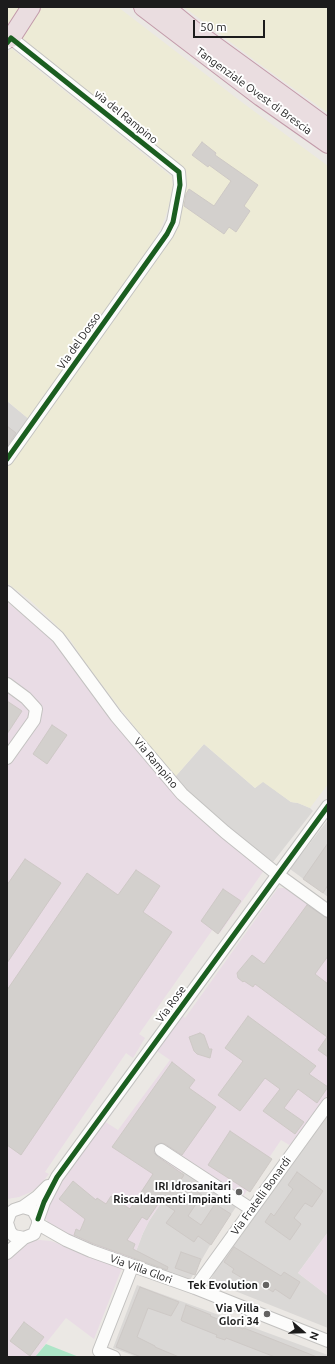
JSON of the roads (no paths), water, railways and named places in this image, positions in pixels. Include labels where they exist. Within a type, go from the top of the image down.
[{"type":"highway","points":[[9,40],[31,7]]},
{"type":"highway","name":"Tangenziale Ovest di Brescia","points":[[143,7],[261,97],[328,144]]},
{"type":"highway","name":"Tangenziale Ovest di Brescia","points":[[165,7],[198,33],[328,128]]},
{"type":"street","name":"via del Rampino","points":[[9,40],[179,172],[180,185],[173,222],[167,234]]},
{"type":"street","name":"Via del Dosso","points":[[7,459],[167,234]]},
{"type":"street","name":"Via Rampino","points":[[7,592],[58,637],[116,716],[182,794],[225,832],[277,874],[328,911]]},
{"type":"street","points":[[7,684],[26,698],[36,709],[34,720],[7,758]]},
{"type":"street","name":"Via Rose","points":[[38,1222],[44,1202],[57,1177],[328,806]]},
{"type":"street","name":"Via Fratelli Bonardi","points":[[194,1288],[328,1104]]},
{"type":"street","points":[[161,1150],[251,1209]]},
{"type":"street","name":"Via Rose","points":[[16,1208],[37,1196],[57,1177]]},
{"type":"street","points":[[7,1253],[34,1234],[38,1222],[33,1210],[16,1208],[10,1213],[8,1229],[19,1238],[27,1238]]},
{"type":"street","name":"Via Villa Glori","points":[[38,1222],[66,1240],[194,1288],[328,1341]]},
{"type":"street","name":"Via Villa Glori","points":[[27,1238],[66,1240]]},
{"type":"street","points":[[114,1357],[99,1351],[132,1266]]},
{"type":"place","name":"IRI Idrosanitari Riscaldamenti Impianti","points":[[239,1192]]},
{"type":"place","name":"Tek Evolution","points":[[266,1285]]},
{"type":"place","name":"Via Villa Glori 34","points":[[267,1314]]}]
